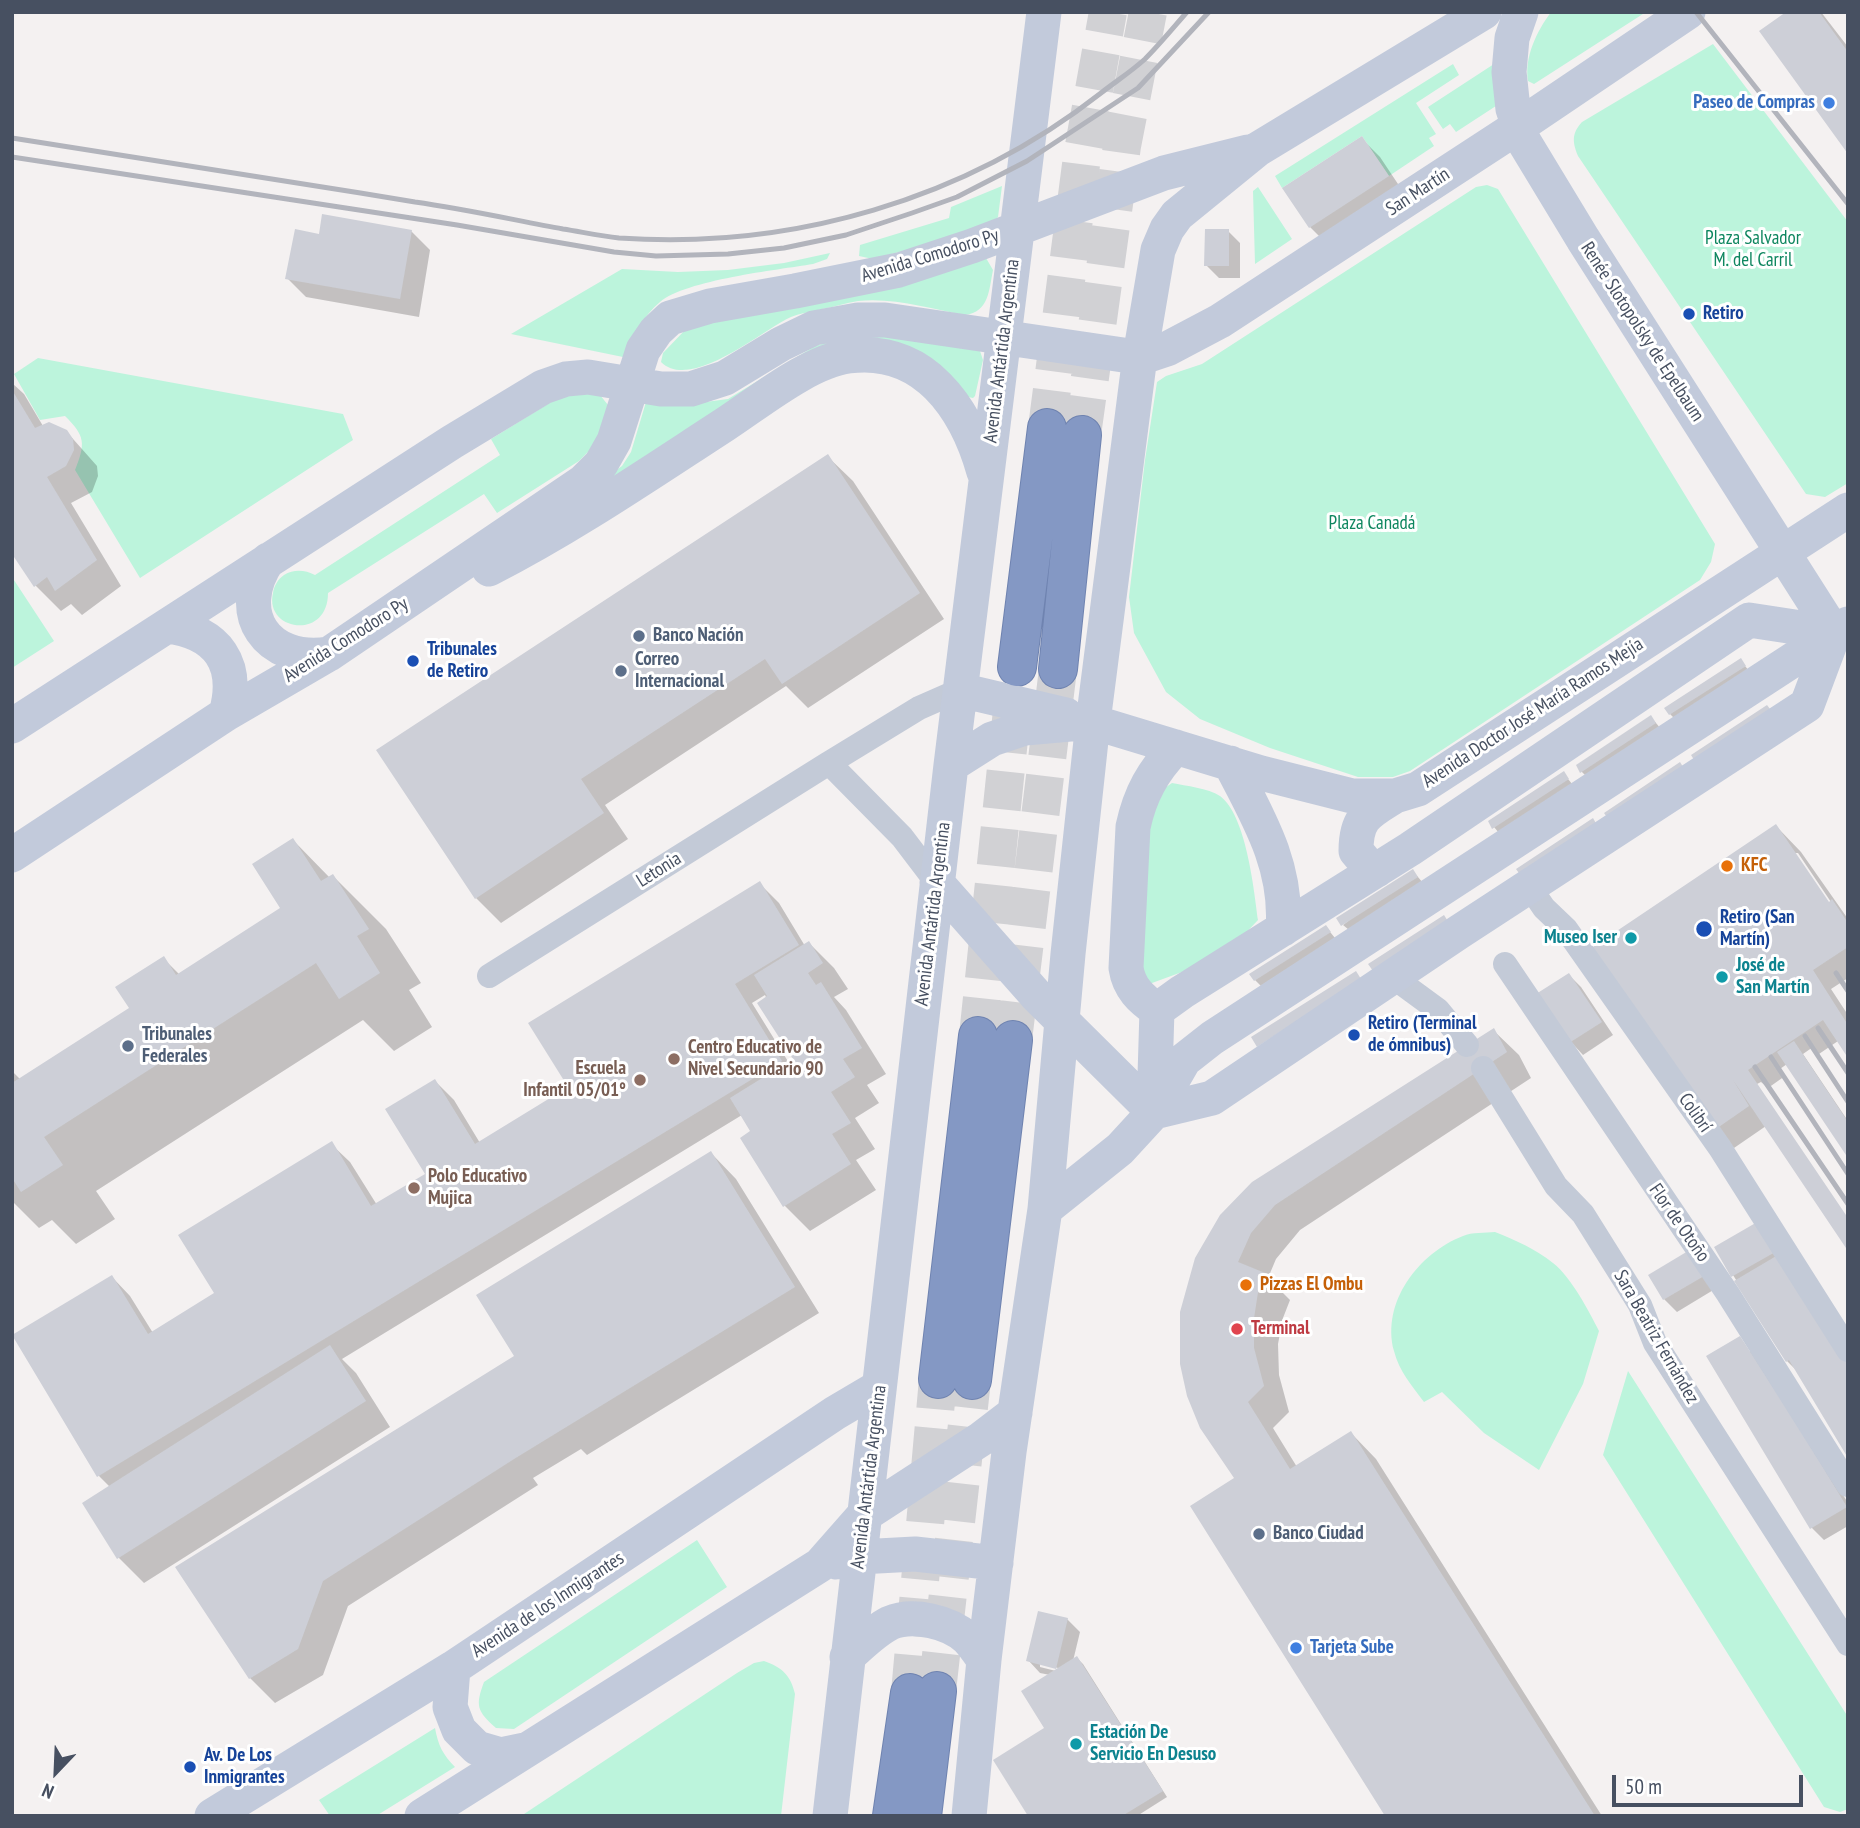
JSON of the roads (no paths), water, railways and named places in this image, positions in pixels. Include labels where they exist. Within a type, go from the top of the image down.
[{"type":"highway","points":[[1017,667],[1064,432],[1058,669]]},
{"type":"highway","points":[[955,1379],[995,1038]]},
{"type":"highway","points":[[892,1816],[923,1692],[922,1816]]},
{"type":"main road","name":"Avenida Antártida Argentina","points":[[830,1816],[937,883],[1044,12]]},
{"type":"main road","points":[[968,1816],[1014,1413],[1045,1209],[1093,722],[1154,263],[1167,229],[1177,215],[1258,149],[1484,12]]},
{"type":"main road","name":"Renée Slotopolsky de Epelbaum","points":[[1521,12],[1513,38],[1509,72],[1510,94],[1518,126],[1538,166],[1784,551],[1841,628]]},
{"type":"main road","name":"San Martín","points":[[1140,356],[1176,346],[1220,321],[1688,12]]},
{"type":"main road","name":"Avenida Comodoro Py","points":[[12,855],[226,714],[329,654],[574,489],[594,472],[614,442],[643,350],[662,324],[680,314],[710,306],[899,270],[961,251],[1164,173],[1258,149]]},
{"type":"main road","points":[[12,726],[452,442],[553,383],[578,378],[679,390],[705,386],[725,378],[804,333],[828,324],[858,320],[885,320],[1004,340],[1140,356]]},
{"type":"main road","points":[[378,621],[545,540],[798,377],[841,357],[860,355],[892,358],[929,377],[946,393],[959,412],[976,447],[986,478]]},
{"type":"main road","name":"Avenida Doctor José María Ramos Mejía","points":[[951,765],[992,739],[1025,728],[1093,722],[1352,796],[1395,796],[1418,789],[1848,510]]},
{"type":"main road","points":[[268,560],[257,576],[253,594],[254,614],[262,631],[275,645],[292,654],[311,657],[329,654]]},
{"type":"main road","points":[[1157,1010],[1377,870],[1749,620],[1841,628]]},
{"type":"main road","points":[[167,626],[188,629],[207,638],[221,654],[230,673],[232,694],[226,714]]},
{"type":"main road","points":[[1154,1112],[1212,1098],[1529,886],[1807,705],[1841,628]]},
{"type":"main road","points":[[1045,1209],[1120,1149],[1154,1112],[1184,1060],[1212,1038],[1841,628]]},
{"type":"main road","points":[[960,690],[1093,722]]},
{"type":"main road","points":[[1157,1010],[1134,990],[1128,981],[1126,968],[1133,827],[1147,783],[1176,747]]},
{"type":"main road","points":[[1230,763],[1263,828],[1282,880],[1285,905],[1283,929]]},
{"type":"main road","points":[[1377,870],[1366,863],[1356,851],[1357,833],[1367,813],[1395,796]]},
{"type":"main road","points":[[937,883],[1062,1021],[1154,1112]]},
{"type":"main road","points":[[1154,1112],[1157,1010]]},
{"type":"main road","name":"Avenida de los Inmigrantes","points":[[212,1816],[453,1668],[835,1413],[879,1387]]},
{"type":"main road","points":[[422,1816],[820,1565],[864,1515],[981,1439],[1014,1413]]},
{"type":"main road","points":[[820,1565],[859,1557],[915,1554],[996,1563]]},
{"type":"main road","points":[[848,1657],[873,1634],[892,1622],[916,1618],[944,1626],[967,1638],[984,1660]]},
{"type":"main road","points":[[453,1668],[450,1707],[459,1730],[477,1748],[501,1755],[525,1749]]},
{"type":"street","name":"Letonia","points":[[489,976],[919,708],[960,690]]},
{"type":"street","points":[[829,763],[902,837],[937,883]]},
{"type":"street","name":"Colibrí","points":[[1529,886],[1544,908],[1566,929],[1720,1148],[1848,1350]]},
{"type":"street","name":"Flor de Otoño","points":[[1505,964],[1728,1294],[1848,1485]]},
{"type":"street","points":[[1393,977],[1437,1010],[1467,1045]]},
{"type":"street","name":"Sara Beatriz Fernández","points":[[1483,1068],[1556,1186],[1583,1214],[1640,1305],[1655,1343],[1848,1644]]},
{"type":"tunnel","points":[[1047,428],[1082,157],[1108,12]]},
{"type":"tunnel","points":[[1082,435],[1122,146],[1148,12]]},
{"type":"tunnel","points":[[1013,1040],[1058,669]]},
{"type":"tunnel","points":[[978,1036],[1013,701]]},
{"type":"tunnel","points":[[910,1693],[938,1379]]},
{"type":"tunnel","points":[[937,1691],[972,1380]]},
{"type":"railway","points":[[12,138],[434,205],[619,238],[684,240],[748,235],[811,226],[874,210],[934,189],[992,162],[1048,130],[1129,72],[1151,53],[1187,12]]},
{"type":"railway","points":[[12,157],[457,225],[614,252],[656,256],[728,254],[784,248],[846,235],[957,197],[1027,161],[1138,88],[1209,12]]},
{"type":"railway","points":[[1696,12],[1848,204]]},
{"type":"railway","points":[[1836,973],[1848,991]]},
{"type":"railway","points":[[1818,1028],[1848,1073]]},
{"type":"railway","points":[[1805,1036],[1848,1102]]},
{"type":"railway","points":[[1771,1057],[1848,1174]]},
{"type":"railway","points":[[1755,1067],[1848,1204]]},
{"type":"place","name":"Paseo de Compras","points":[[1829,103]]},
{"type":"place","name":"Retiro","points":[[1689,314]]},
{"type":"place","name":"Banco Nación","points":[[639,636]]},
{"type":"place","name":"Tribunales de Retiro","points":[[413,661]]},
{"type":"place","name":"Correo Internacional","points":[[621,671]]},
{"type":"place","name":"KFC","points":[[1727,866]]},
{"type":"place","name":"Retiro (San Martín)","points":[[1704,929]]},
{"type":"place","name":"Museo Iser","points":[[1631,938]]},
{"type":"place","name":"José de San Martín","points":[[1722,977]]},
{"type":"place","name":"Retiro (Terminal de ómnibus)","points":[[1354,1035]]},
{"type":"place","name":"Tribunales Federales","points":[[128,1046]]},
{"type":"place","name":"Centro Educativo de Nivel Secundario 90","points":[[674,1059]]},
{"type":"place","name":"Escuela Infantil 05/01°","points":[[640,1080]]},
{"type":"place","name":"Polo Educativo Mujica","points":[[414,1188]]},
{"type":"place","name":"Pizzas El Ombu","points":[[1246,1285]]},
{"type":"place","name":"Terminal","points":[[1237,1329]]},
{"type":"place","name":"Banco Ciudad","points":[[1259,1534]]},
{"type":"place","name":"Tarjeta Sube","points":[[1296,1648]]},
{"type":"place","name":"Estación De Servicio En Desuso","points":[[1076,1744]]},
{"type":"place","name":"Av. De Los Inmigrantes","points":[[190,1767]]},
{"type":"park label","name":"Plaza Salvador M. del Carril","points":[[1753,250]]},
{"type":"park label","name":"Plaza Canadá","points":[[1372,524]]}]
